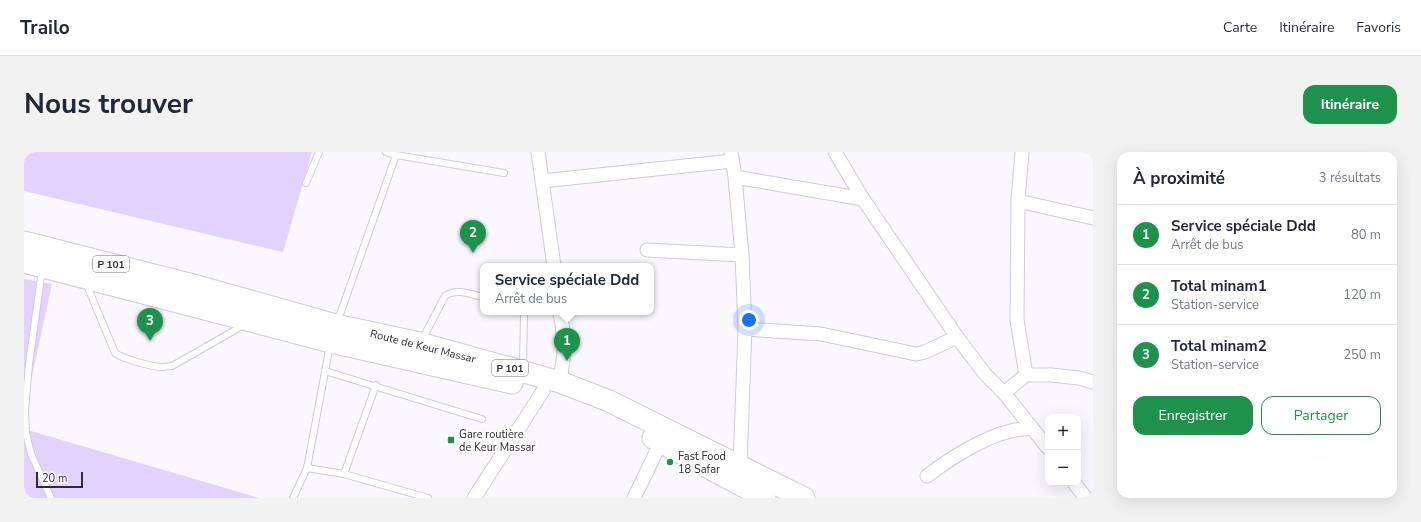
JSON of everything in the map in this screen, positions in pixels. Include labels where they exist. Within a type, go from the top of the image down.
[{"type":"main road","name":"Route de Keur Massar","points":[[24,242],[197,286],[417,361],[551,386],[608,402],[804,498]]},
{"type":"main road","name":"Route de Keur Massar","points":[[33,264],[250,322],[420,343],[523,372],[661,442],[765,498]]},
{"type":"street","points":[[538,152],[554,263]]},
{"type":"street","points":[[1022,152],[1018,201],[1017,320],[1026,375]]},
{"type":"street","points":[[841,155],[863,199],[957,337],[985,374],[1004,393],[1045,444]]},
{"type":"street","points":[[542,181],[732,156],[742,255],[745,329],[740,466]]},
{"type":"street","points":[[735,176],[863,199]]},
{"type":"street","points":[[1018,201],[1093,218]]},
{"type":"street","points":[[647,250],[742,255]]},
{"type":"street","points":[[474,498],[551,386],[565,345],[560,315]]},
{"type":"street","points":[[745,329],[821,334],[916,354],[925,352],[957,337]]},
{"type":"street","points":[[1004,393],[1026,375],[1051,375],[1079,378],[1093,382]]},
{"type":"street","points":[[927,476],[955,456],[991,437],[1010,431],[1032,428]]},
{"type":"street","points":[[634,498],[661,442]]},
{"type":"street","points":[[1076,486],[1086,498]]},
{"type":"lane","points":[[306,183],[319,152]]},
{"type":"lane","points":[[386,152],[396,155],[504,173]]},
{"type":"lane","points":[[293,498],[307,468],[325,370],[334,333],[396,155]]},
{"type":"lane","points":[[33,264],[27,366],[26,433],[31,454],[51,498]]},
{"type":"lane","points":[[84,278],[115,354],[120,357],[161,367],[172,366],[250,322]]},
{"type":"lane","points":[[420,343],[445,296],[449,292],[455,291],[480,296]]},
{"type":"lane","points":[[523,372],[524,315]]},
{"type":"lane","points":[[325,370],[482,419]]},
{"type":"lane","points":[[344,474],[376,385]]},
{"type":"lane","points":[[24,454],[31,454]]},
{"type":"lane","points":[[307,468],[344,474],[428,498]]},
{"type":"shaded area","points":[[24,152],[312,152],[283,252],[24,191]]},
{"type":"shaded area","points":[[24,279],[52,284],[24,412]]},
{"type":"shaded area","points":[[24,429],[259,498],[24,498]]},
{"type":"place","name":"Total minam1","points":[[473,253]]},
{"type":"place","name":"Total minam2","points":[[150,341]]},
{"type":"place","name":"Service spéciale Ddd","points":[[567,361]]},
{"type":"place","name":"Gare routière de Keur Massar","points":[[451,440]]},
{"type":"place","name":"Fast Food 18 Safar","points":[[670,462]]}]
